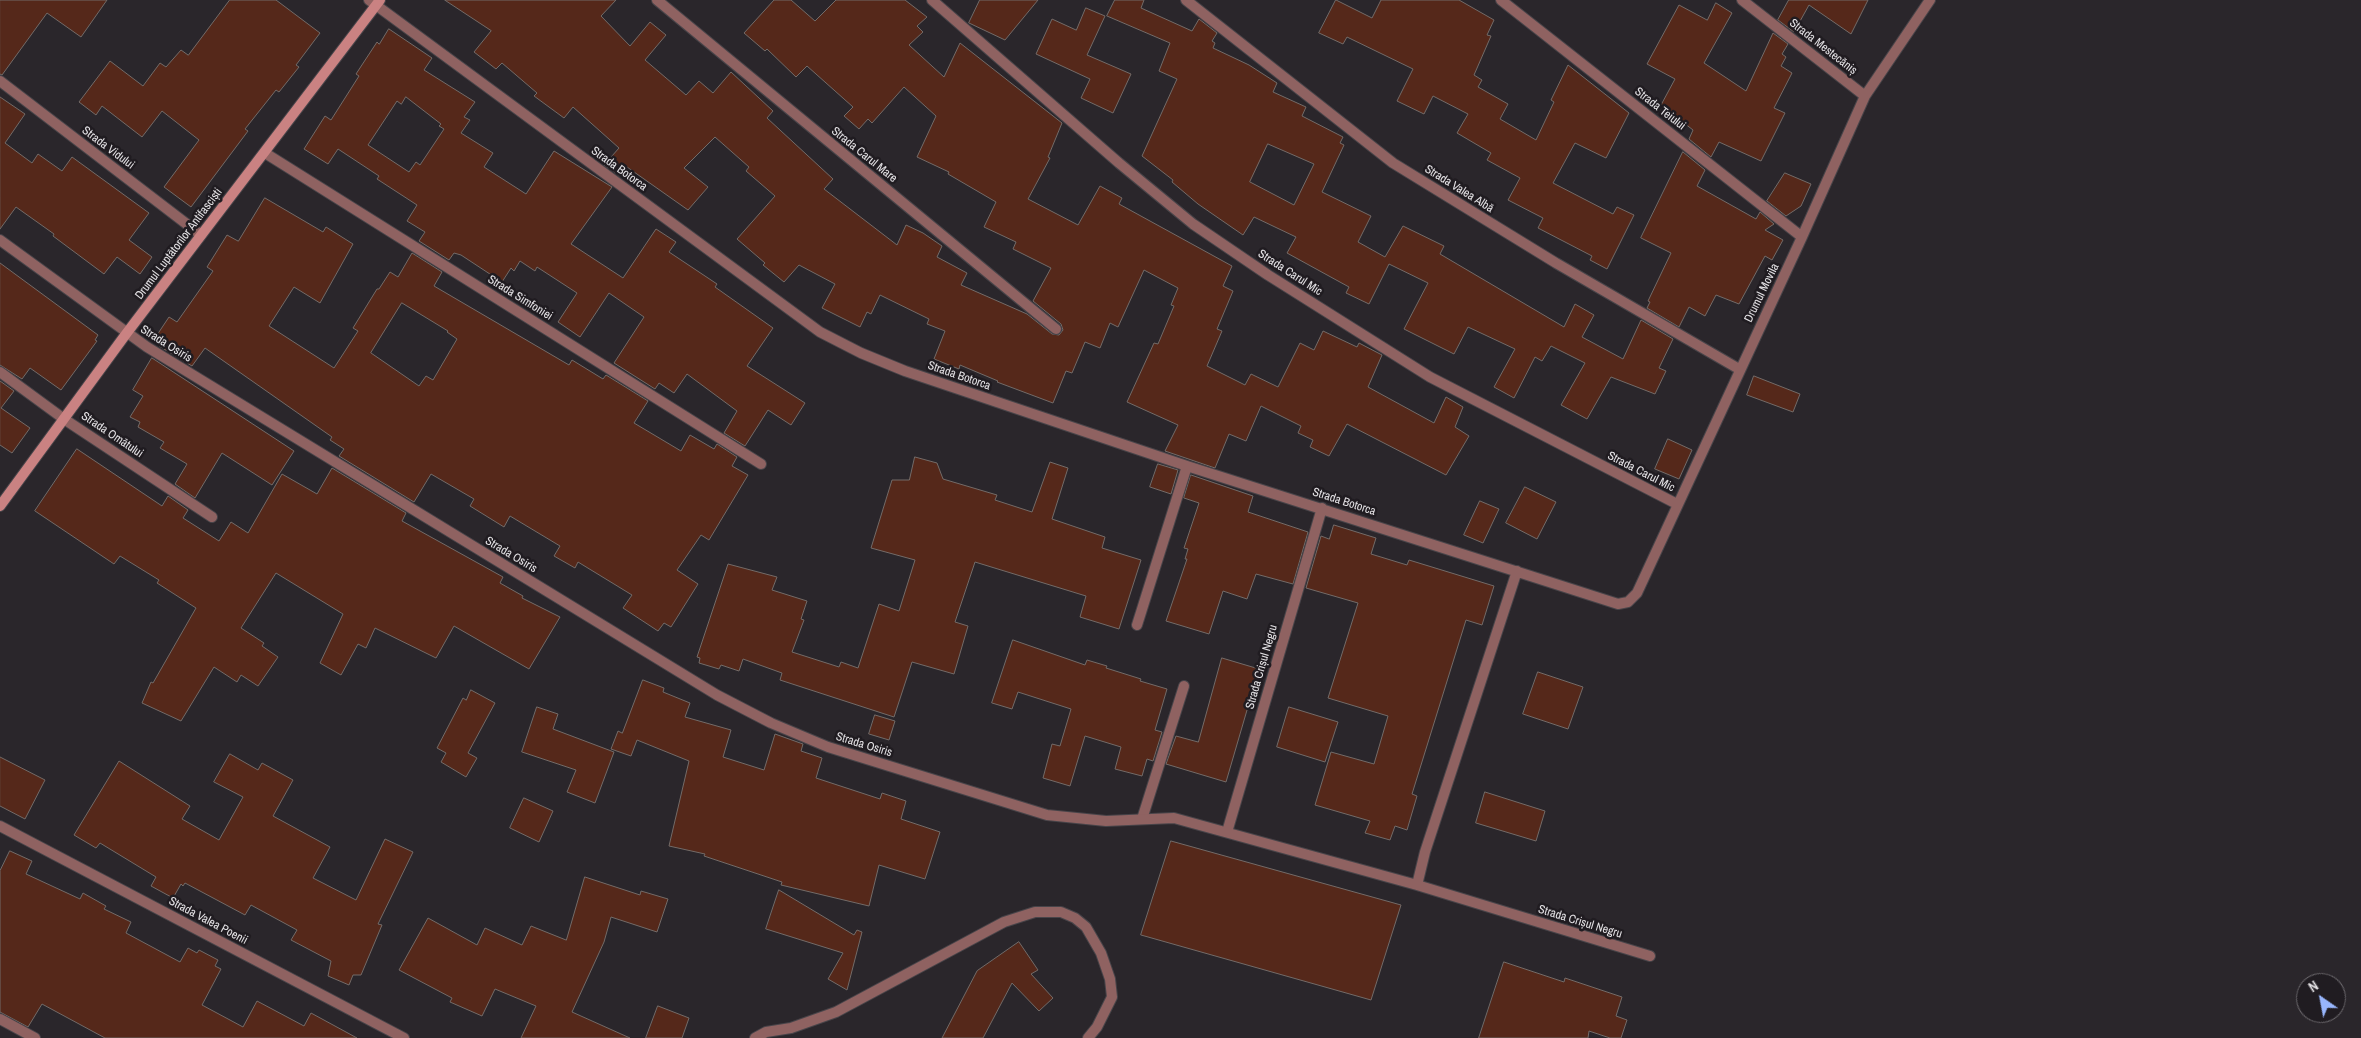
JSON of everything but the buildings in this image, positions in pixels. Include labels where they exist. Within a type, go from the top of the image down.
[{"type":"street","name":"Strada Carul Mare","points":[[657,0],[1056,329]]},
{"type":"street","name":"Strada Carul Mic","points":[[932,0],[1171,206],[1193,224],[1268,275],[1430,377],[1677,504]]},
{"type":"street","name":"Strada Valea Albă","points":[[1186,0],[1393,163],[1556,263],[1739,369]]},
{"type":"street","name":"Strada Teiului","points":[[1501,0],[1802,238]]},
{"type":"street","name":"Strada Mestecăniș","points":[[1742,0],[1865,96]]},
{"type":"street","name":"Drumul Movila","points":[[1628,602],[1637,593],[1739,369],[1802,238],[1865,96],[1930,0]]},
{"type":"street","name":"Drumul Luptătorilor Antifasciști","points":[[0,506],[200,235],[265,153],[375,2]]},
{"type":"street","name":"Strada Botorca","points":[[375,2],[820,332],[861,354],[905,371],[1187,466],[1618,604],[1628,602]]},
{"type":"street","name":"Strada Vidului","points":[[0,82],[200,235]]},
{"type":"street","name":"Strada Simfoniei","points":[[265,153],[761,464]]},
{"type":"street","name":"Strada Osiris","points":[[0,240],[126,334],[725,699],[771,723],[828,747],[1047,815]]},
{"type":"street","name":"Strada Omătului","points":[[0,372],[64,418],[212,517]]},
{"type":"street","points":[[1137,625],[1187,466]]},
{"type":"street","name":"Strada Crișul Negru","points":[[1227,832],[1322,508]]},
{"type":"street","points":[[1417,885],[1425,852],[1518,571]]},
{"type":"street","points":[[1142,819],[1184,686]]},
{"type":"street","name":"Strada Crișul Negru","points":[[1047,815],[1106,821],[1174,818],[1417,885],[1650,956]]},
{"type":"street","name":"Strada Valea Poenii","points":[[0,826],[404,1038]]},
{"type":"street","points":[[755,1038],[766,1032],[791,1028],[836,1012],[1004,922],[1035,912],[1062,912],[1075,918],[1086,928],[1101,953],[1110,979],[1112,996],[1097,1027],[1088,1038]]},
{"type":"street","points":[[0,1019],[35,1038]]}]
